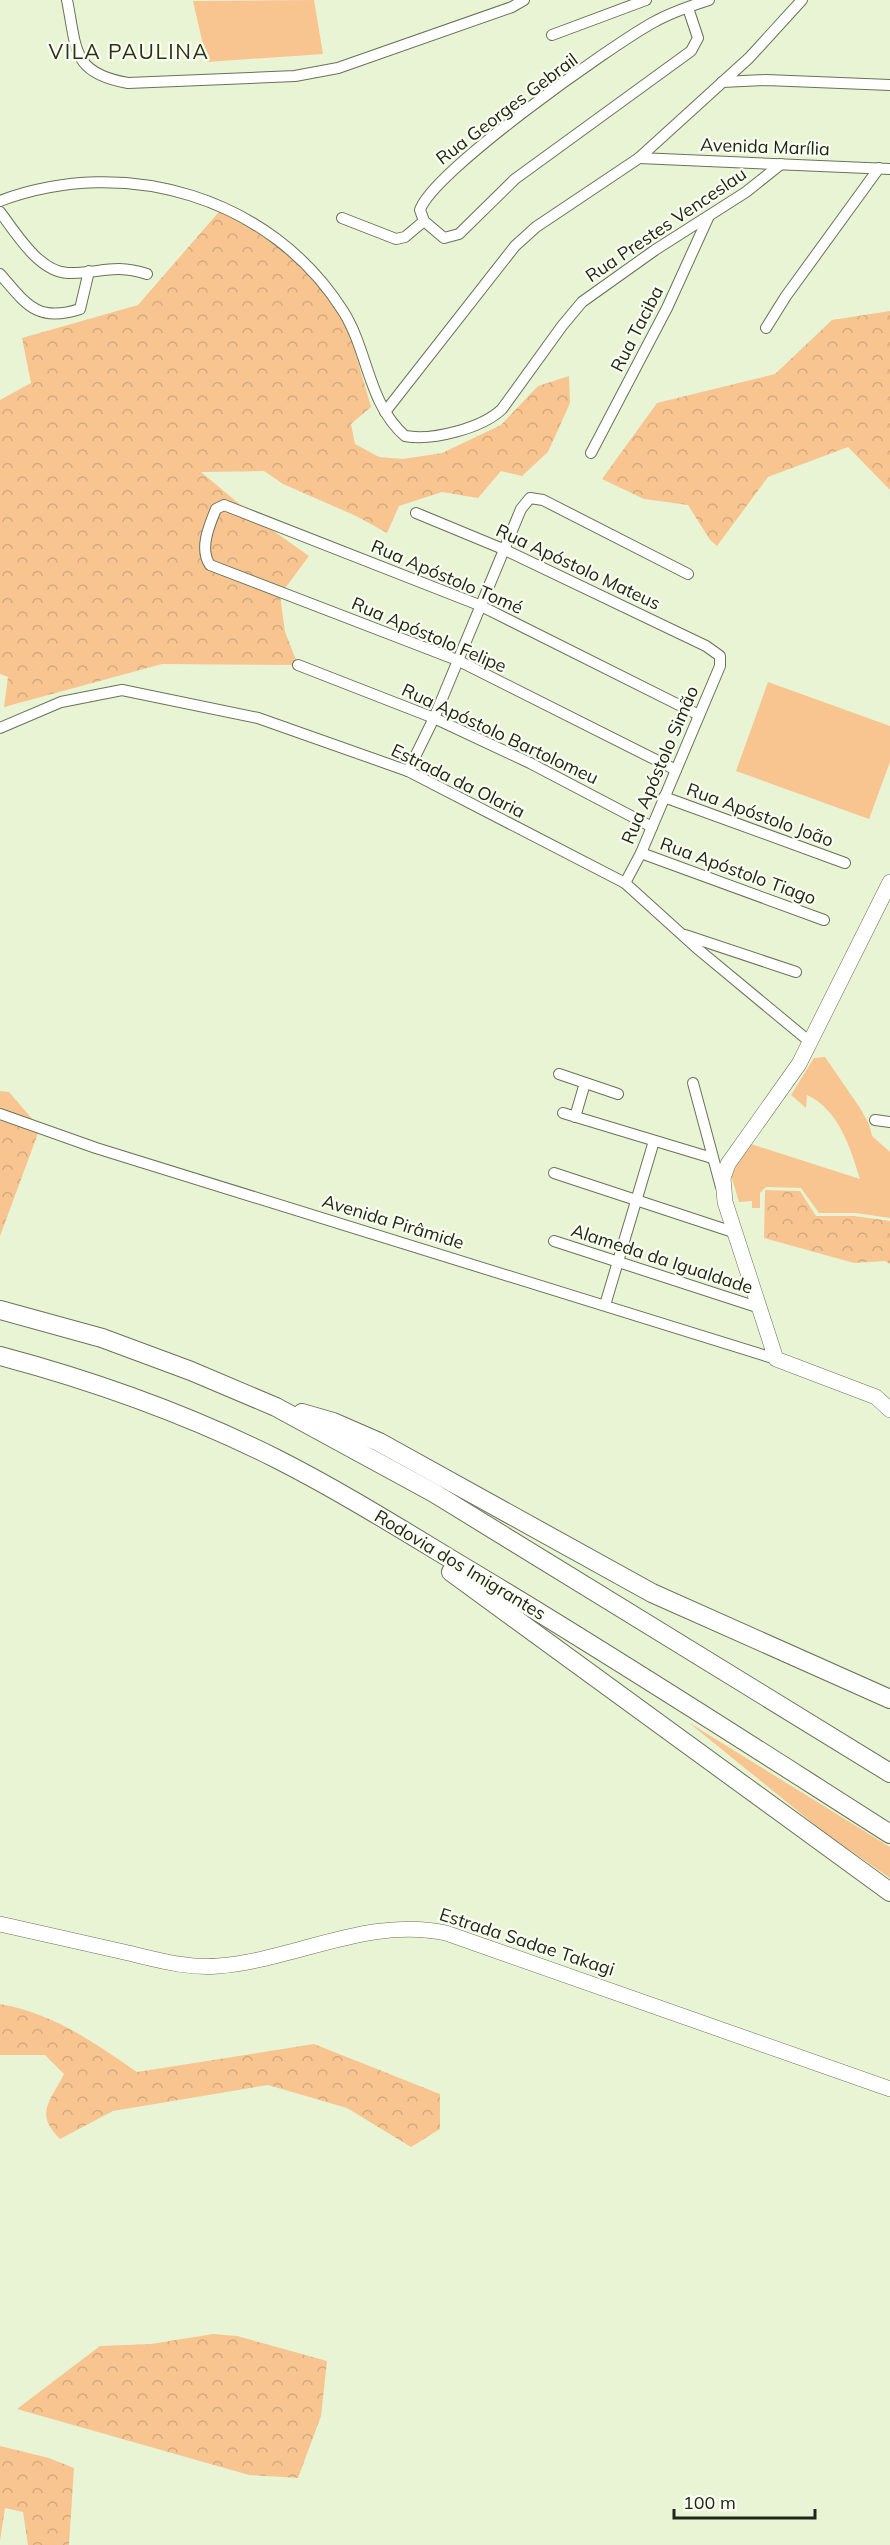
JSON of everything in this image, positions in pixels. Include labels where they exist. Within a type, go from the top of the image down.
[{"type":"highway","points":[[0,1310],[102,1338],[191,1371],[276,1407],[434,1493],[890,1773]]},
{"type":"highway","name":"Rodovia dos Imigrantes","points":[[0,1356],[80,1380],[226,1435],[328,1486],[437,1550],[666,1691],[890,1834]]},
{"type":"highway","points":[[276,1407],[313,1415],[356,1431],[652,1593],[890,1699]]},
{"type":"highway","points":[[437,1550],[452,1574],[523,1622],[890,1892]]},
{"type":"street","points":[[66,0],[80,58],[92,73],[105,79],[128,83],[295,76],[338,68],[512,7],[524,0]]},
{"type":"street","points":[[552,35],[646,0]]},
{"type":"street","name":"Rua Georges Gebrail","points":[[424,221],[420,210],[431,191],[504,127],[654,22],[709,0]]},
{"type":"street","points":[[385,411],[515,246],[536,227],[639,158],[722,82],[802,0]]},
{"type":"street","points":[[342,218],[390,239],[405,237],[424,221],[444,238],[459,234],[515,179],[691,51],[698,38],[688,8]]},
{"type":"street","points":[[722,82],[766,80],[890,85]]},
{"type":"street","name":"Avenida Marília","points":[[639,158],[884,169]]},
{"type":"street","name":"Rua Prestes Venceslau","points":[[0,201],[25,191],[67,183],[137,183],[201,198],[245,216],[309,267],[343,310],[385,411],[405,436],[413,437],[479,425],[492,418],[502,409],[561,326],[582,302],[654,250],[708,218],[782,164]]},
{"type":"street","points":[[766,328],[792,286],[884,169]]},
{"type":"street","points":[[0,212],[21,240],[45,264],[66,273],[109,267],[147,274]]},
{"type":"street","name":"Rua Taciba","points":[[591,453],[667,308],[708,218]]},
{"type":"street","points":[[0,273],[34,310],[62,315],[80,309],[89,271]]},
{"type":"street","points":[[408,771],[434,717],[503,549],[521,509],[530,498],[543,500],[688,574]]},
{"type":"street","name":"Rua Apóstolo Tomé","points":[[205,552],[208,529],[216,509],[224,505],[479,605],[699,715]]},
{"type":"street","name":"Rua Apóstolo Mateus","points":[[416,513],[503,549],[706,646],[722,659]]},
{"type":"street","name":"Rua Apóstolo Felipe","points":[[205,552],[210,565],[457,660],[676,770]]},
{"type":"street","name":"Rua Apóstolo Simão","points":[[625,883],[641,853],[722,659]]},
{"type":"street","name":"Rua Apóstolo Bartolomeu","points":[[298,665],[434,717],[530,763],[652,827]]},
{"type":"street","name":"Estrada da Olaria","points":[[0,728],[61,702],[122,690],[258,718],[408,771],[625,883],[810,1042]]},
{"type":"street","name":"Rua Apóstolo João","points":[[664,797],[845,863]]},
{"type":"street","name":"Rua Apóstolo Tiago","points":[[641,853],[824,920]]},
{"type":"street","points":[[723,1193],[724,1172],[735,1152],[777,1098],[810,1042],[890,882]]},
{"type":"street","points":[[682,934],[796,972]]},
{"type":"street","points":[[559,1074],[618,1094]]},
{"type":"street","points":[[575,1117],[585,1083]]},
{"type":"street","points":[[693,1083],[712,1158],[776,1359],[876,1397],[890,1410]]},
{"type":"street","points":[[563,1113],[712,1158]]},
{"type":"street","name":"Avenida Pirâmide","points":[[0,1114],[96,1148],[776,1359]]},
{"type":"street","points":[[875,1120],[890,1122]]},
{"type":"street","points":[[708,1139],[721,1153],[728,1155],[735,1152]]},
{"type":"street","points":[[605,1305],[654,1141]]},
{"type":"street","points":[[554,1173],[636,1202],[736,1233]]},
{"type":"street","name":"Alameda da Igualdade","points":[[554,1241],[760,1308]]},
{"type":"street","name":"Estrada Sadae Takagi","points":[[0,1924],[170,1963],[205,1967],[244,1962],[369,1933],[429,1929],[890,2089]]},
{"type":"green space","points":[[314,0],[323,54],[207,62],[193,1]]},
{"type":"green space","points":[[224,206],[279,242],[343,310],[371,407],[351,424],[355,444],[379,457],[403,459],[442,453],[501,425],[538,386],[569,376],[570,403],[548,452],[522,476],[501,471],[478,498],[442,492],[399,506],[387,533],[356,516],[283,484],[264,471],[201,472],[261,522],[309,556],[280,595],[285,632],[298,665],[162,664],[4,707],[8,677],[0,674],[0,400],[31,383],[22,338],[138,305]]},
{"type":"green space","points":[[890,311],[890,490],[848,447],[768,477],[717,546],[710,540],[688,505],[644,499],[602,479],[657,403],[775,374],[832,320]]},
{"type":"green space","points":[[768,682],[890,726],[890,762],[869,819],[736,771]]},
{"type":"green space","points":[[825,1057],[860,1108],[869,1124],[872,1136],[890,1152],[890,1218],[856,1213],[819,1213],[801,1188],[766,1187],[760,1193],[760,1208],[752,1208],[752,1201],[739,1202],[731,1175],[751,1144],[860,1179],[842,1131],[827,1110],[807,1095],[806,1108],[791,1095],[814,1058]]},
{"type":"green space","points":[[0,1091],[9,1092],[40,1128],[0,1236]]},
{"type":"green space","points":[[765,1190],[800,1191],[816,1216],[854,1216],[890,1221],[890,1264],[885,1261],[854,1263],[764,1238]]},
{"type":"green space","points":[[688,1722],[890,1847],[890,1878],[825,1833]]},
{"type":"green space","points":[[0,2004],[38,2015],[73,2030],[137,2072],[314,2044],[440,2094],[440,2129],[411,2147],[347,2108],[268,2085],[113,2111],[60,2139],[52,2130],[46,2114],[50,2100],[64,2074],[45,2055],[0,2055]]},
{"type":"green space","points":[[213,2334],[237,2336],[327,2361],[321,2416],[298,2478],[249,2475],[17,2409],[100,2346],[151,2344]]},
{"type":"green space","points":[[0,2446],[49,2458],[74,2468],[69,2545],[28,2545],[23,2512],[5,2508],[0,2541]]},
{"type":"district","name":"VILA PAULINA","points":[[129,52]]}]
